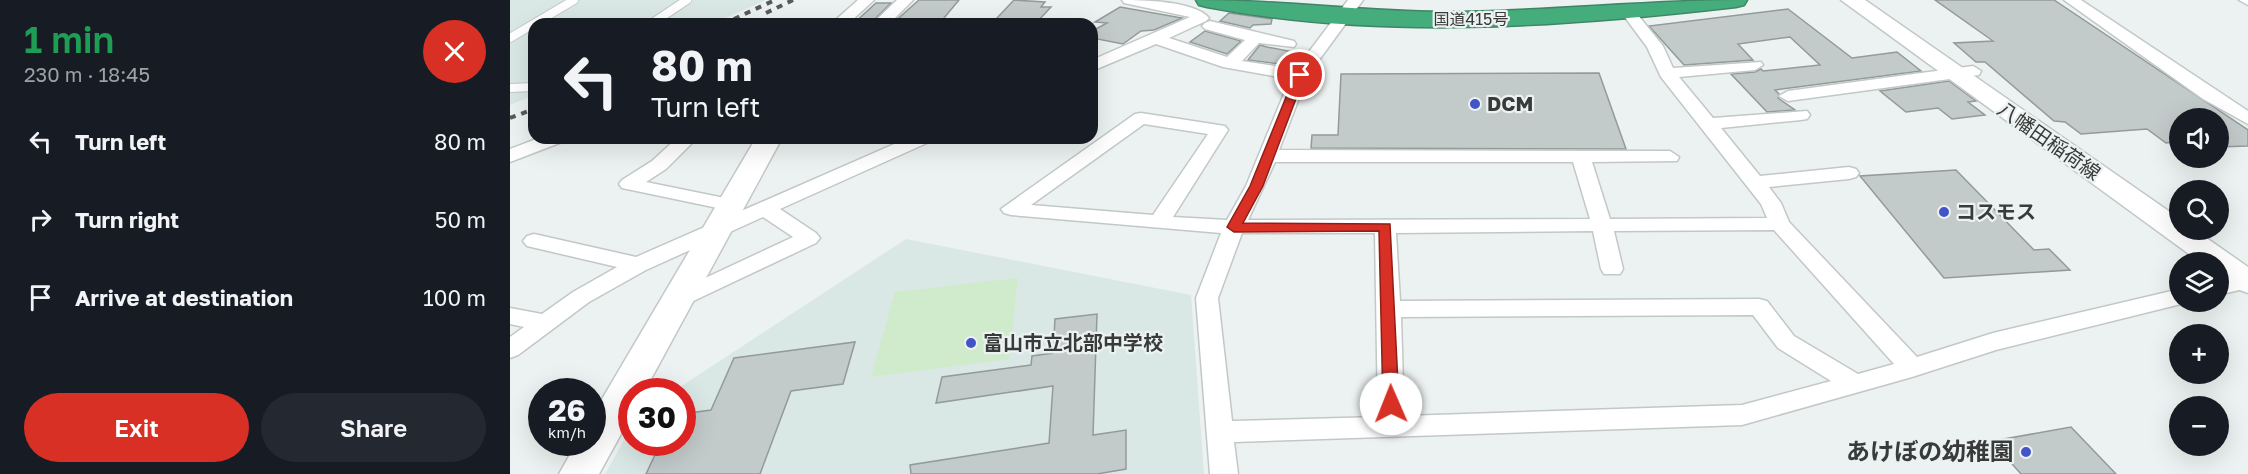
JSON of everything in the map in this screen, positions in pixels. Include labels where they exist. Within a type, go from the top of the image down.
[{"type":"highway","name":"国道415号","points":[[1207,0],[1350,8]]},
{"type":"highway","name":"国道415号","points":[[1278,0],[1486,20],[1631,6],[1736,0]]},
{"type":"main road","name":"八幡田稲荷線","points":[[1851,0],[2169,210]]},
{"type":"main road","name":"八幡田稲荷線","points":[[1870,0],[1963,72],[2248,277]]},
{"type":"main road","points":[[579,474],[766,144]]},
{"type":"main road","points":[[2209,240],[2248,277]]},
{"type":"street","points":[[846,18],[867,0]]},
{"type":"street","points":[[886,18],[906,0]]},
{"type":"street","points":[[1098,63],[1201,18],[1196,14],[1130,0]]},
{"type":"street","points":[[2071,0],[2209,95],[2248,119]]},
{"type":"street","points":[[1631,6],[1655,46],[1667,73],[1771,203],[1780,224],[1912,368]]},
{"type":"street","points":[[1224,474],[1208,298],[1234,227],[1256,186],[1300,75],[1350,8]]},
{"type":"street","points":[[1210,26],[1288,44]]},
{"type":"street","points":[[1156,38],[1191,54],[1229,64],[1300,75]]},
{"type":"street","points":[[1229,64],[1256,38]]},
{"type":"street","points":[[1667,73],[1755,65]]},
{"type":"street","points":[[1788,96],[1963,72]]},
{"type":"street","points":[[1708,124],[1801,115]]},
{"type":"street","points":[[1159,222],[1219,130],[1141,118],[1011,208],[1049,213],[1159,222],[1234,227],[1780,224]]},
{"type":"street","points":[[510,156],[541,144]]},
{"type":"street","points":[[682,144],[659,165],[629,184],[725,217]]},
{"type":"street","points":[[510,349],[581,297],[725,217],[764,208],[909,144]]},
{"type":"street","points":[[1268,156],[1670,157]]},
{"type":"street","points":[[1581,156],[1612,269]]},
{"type":"street","points":[[1753,183],[1849,173]]},
{"type":"street","points":[[679,298],[809,238],[764,208]]},
{"type":"street","points":[[1385,227],[1391,427]]},
{"type":"street","points":[[534,241],[638,265]]},
{"type":"street","points":[[2229,284],[2248,277]]},
{"type":"street","points":[[1220,432],[1742,415],[1912,368],[1992,342],[2169,300]]},
{"type":"street","points":[[1389,309],[1759,307],[1786,342],[1854,383]]},
{"type":"street","points":[[510,316],[546,323]]},
{"type":"lane","points":[[544,18],[574,0]]},
{"type":"lane","points":[[668,0],[686,0]]},
{"type":"lane","points":[[660,18],[686,0]]},
{"type":"lane","points":[[510,38],[528,27]]},
{"type":"lane","points":[[510,88],[528,87]]},
{"type":"shaded area","points":[[510,0],[766,0],[726,18],[528,18],[528,98],[510,105]]},
{"type":"shaded area","name":"富山市立北部中学校","points":[[906,239],[1191,295],[1204,474],[605,474],[618,451],[618,456],[696,456],[696,378],[694,378]]},
{"type":"green space","points":[[1018,278],[1009,359],[871,377],[895,292]]},
{"type":"building","points":[[919,0],[959,0],[944,18],[899,18]]},
{"type":"building","points":[[1014,0],[1045,2],[1041,7],[1051,7],[1041,18],[997,18]]},
{"type":"building","points":[[1935,0],[2054,0],[2215,108],[2169,108],[2169,143],[2166,143],[2147,129],[2081,134],[2065,122],[2054,121],[1985,62],[1976,62],[1954,43],[1993,41]]},
{"type":"building","points":[[876,3],[891,3],[876,18],[860,18]]},
{"type":"building","points":[[1120,7],[1182,18],[1154,30],[1141,31],[1123,44],[1098,39],[1098,28],[1107,23],[1098,22]]},
{"type":"building","points":[[1788,9],[1852,58],[1897,52],[1921,71],[1775,90],[1779,94],[1778,98],[1795,110],[1767,112],[1731,74],[1755,72],[1761,69],[1763,71],[1820,65],[1790,37],[1738,44],[1753,60],[1684,65],[1649,26]]},
{"type":"building","points":[[1229,13],[1272,19],[1271,24],[1253,25],[1250,28],[1220,21]]},
{"type":"building","points":[[1205,31],[1241,41],[1227,54],[1190,42]]},
{"type":"building","points":[[1260,45],[1304,54],[1280,64],[1248,60]]},
{"type":"building","name":"DCM","points":[[1599,73],[1626,149],[1311,148],[1312,135],[1338,135],[1341,74]]},
{"type":"building","points":[[1949,81],[1976,101],[1968,102],[1985,115],[1952,119],[1938,108],[1906,112],[1880,91]]},
{"type":"building","points":[[2229,117],[2248,130],[2248,146],[2229,147]]},
{"type":"building","name":"コスモス","points":[[1956,170],[2034,250],[2049,249],[2070,270],[1944,278],[1860,176]]},
{"type":"building","points":[[1097,314],[1093,435],[1126,430],[1126,469],[1097,474],[911,474],[910,465],[1049,443],[1053,386],[936,403],[942,377],[1031,365],[1032,356],[1053,353],[1055,319]]},
{"type":"building","points":[[855,342],[843,384],[791,391],[760,474],[646,474],[654,456],[696,456],[696,412],[711,410],[734,358]]},
{"type":"building","points":[[2071,427],[2116,474],[2021,474],[2005,456],[1989,459],[1976,444]]},
{"type":"railway","points":[[736,18],[775,0]]},
{"type":"railway","points":[[766,13],[793,0]]},
{"type":"railway","points":[[510,118],[528,111]]},
{"type":"place","name":"DCM","points":[[1475,104]]},
{"type":"place","name":"コスモス","points":[[1944,212]]},
{"type":"place","name":"富山市立北部中学校","points":[[971,343]]},
{"type":"place","name":"あけぼの幼稚園","points":[[2026,452]]},
{"type":"route","points":[[1300,75],[1256,186],[1234,227],[1385,227],[1391,404]]}]
